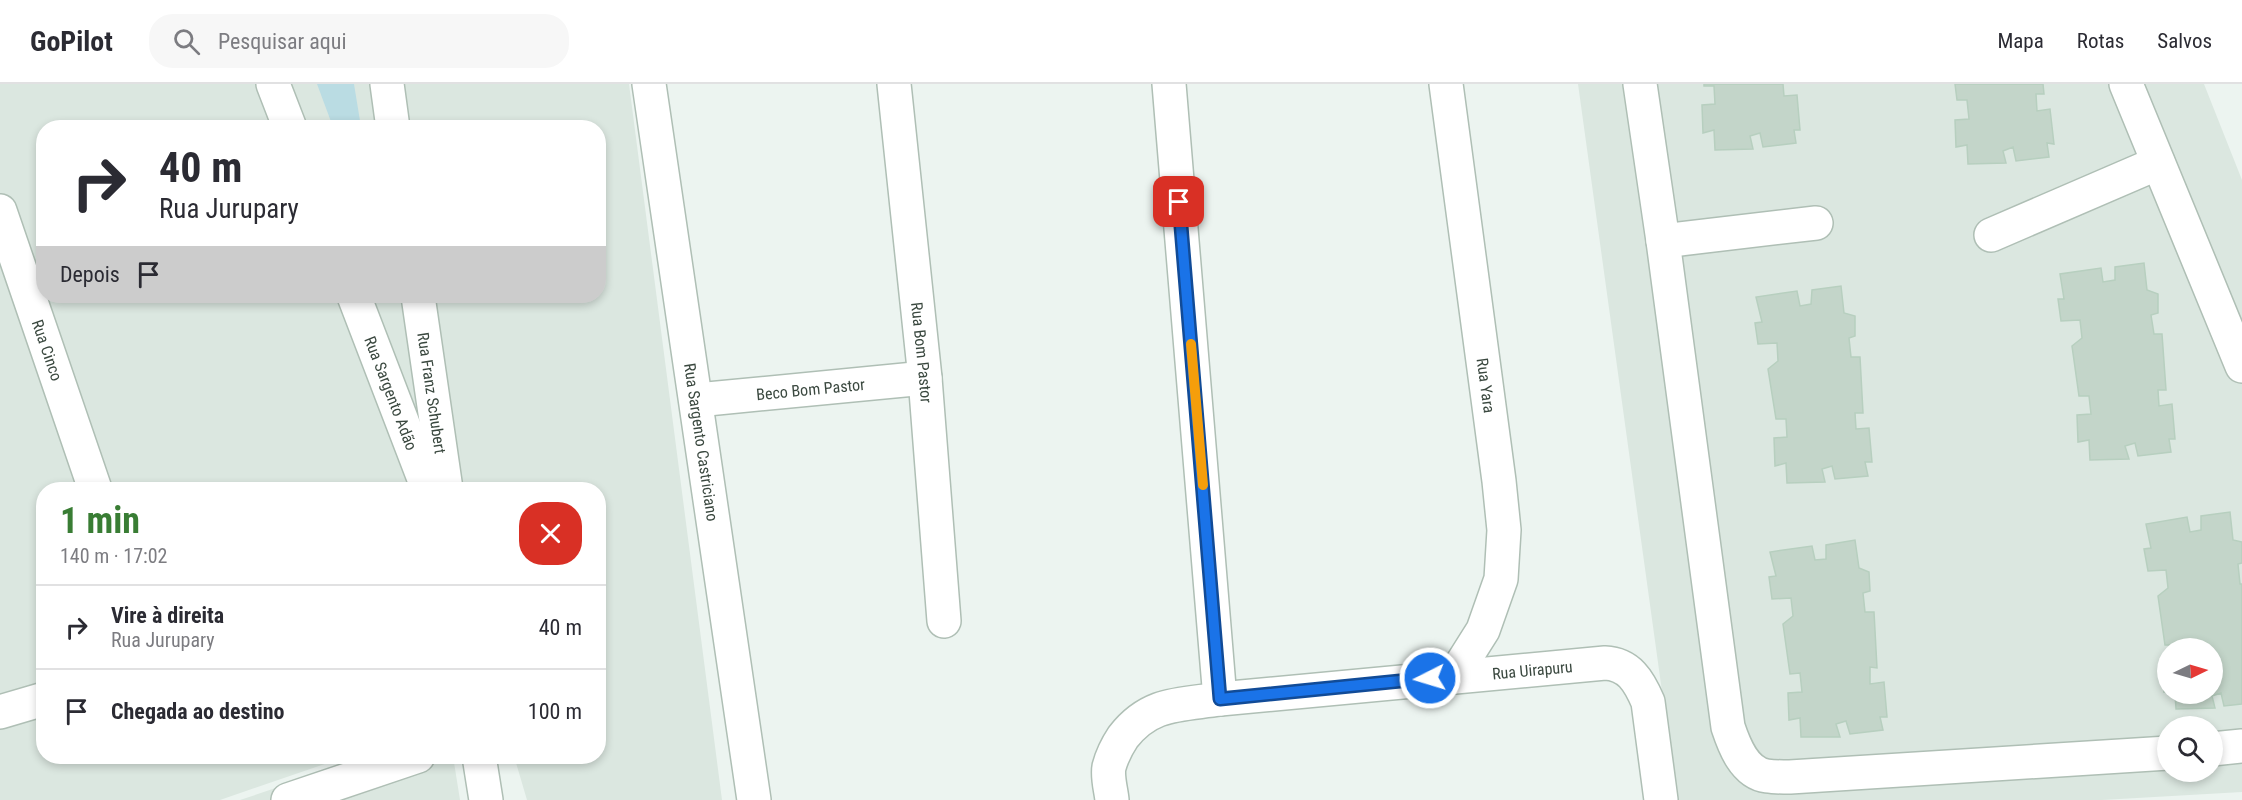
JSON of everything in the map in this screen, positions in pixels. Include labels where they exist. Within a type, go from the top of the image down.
[{"type":"street","points":[[273,84],[287,120]]},
{"type":"street","points":[[387,84],[392,120]]},
{"type":"street","name":"Rua Sargento Castriciano","points":[[649,84],[754,800]]},
{"type":"street","name":"Rua Bom Pastor","points":[[894,84],[925,378],[944,621]]},
{"type":"street","points":[[1169,84],[1220,699]]},
{"type":"street","name":"Rua Yara","points":[[1446,84],[1498,469],[1504,530],[1501,579],[1483,630],[1454,676]]},
{"type":"street","points":[[1640,84],[1664,241],[1728,727],[1737,753],[1751,768],[1764,776],[1790,777],[2157,754]]},
{"type":"street","points":[[2126,84],[2242,366]]},
{"type":"street","points":[[1991,235],[2158,163]]},
{"type":"street","name":"Rua Cinco","points":[[0,211],[93,482]]},
{"type":"street","points":[[1664,241],[1816,224]]},
{"type":"street","name":"Rua Sargento Adão","points":[[357,303],[425,482]]},
{"type":"street","name":"Rua Franz Schubert","points":[[419,303],[445,482]]},
{"type":"street","name":"Beco Bom Pastor","points":[[697,400],[925,378]]},
{"type":"street","name":"Rua Uirapuru","points":[[1112,800],[1109,769],[1117,746],[1131,727],[1148,713],[1165,707],[1220,699],[1605,663],[1616,664],[1627,669],[1642,688],[1648,702],[1661,800]]},
{"type":"street","points":[[0,712],[36,701]]},
{"type":"street","points":[[2223,748],[2242,746]]},
{"type":"street","points":[[288,800],[394,764]]},
{"type":"street","points":[[481,764],[486,800]]},
{"type":"shaded area","points":[[0,84],[629,84],[722,800],[527,800],[516,764],[606,764],[606,482],[36,482],[36,764],[325,764],[220,800],[0,800]]},
{"type":"shaded area","points":[[317,84],[354,84],[360,120],[330,120]]},
{"type":"shaded area","points":[[1578,84],[2204,84],[2242,180],[2242,792],[2102,800],[1677,800]]},
{"type":"shaded area","points":[[347,764],[454,764],[460,800],[240,800]]},
{"type":"building","points":[[1704,84],[1783,84],[1784,96],[1797,95],[1800,130],[1794,130],[1796,143],[1763,147],[1760,133],[1750,136],[1753,149],[1715,150],[1714,130],[1703,133],[1702,105],[1715,104],[1714,86],[1704,86]]},
{"type":"building","points":[[1955,84],[2043,84],[2044,94],[2036,94],[2037,111],[2050,109],[2054,144],[2047,143],[2049,157],[2016,161],[2013,147],[2003,151],[2006,163],[1968,164],[1967,145],[1956,147],[1955,120],[1969,119],[1967,100],[1957,100]]},
{"type":"building","points":[[2144,263],[2147,290],[2158,294],[2158,313],[2151,315],[2154,334],[2162,334],[2166,390],[2158,390],[2159,406],[2172,404],[2175,439],[2169,439],[2171,452],[2138,456],[2135,443],[2125,446],[2129,459],[2090,460],[2089,440],[2078,442],[2077,415],[2091,414],[2089,396],[2079,396],[2072,346],[2082,338],[2080,320],[2061,321],[2058,299],[2064,299],[2060,274],[2101,268],[2103,282],[2115,280],[2115,267]]},
{"type":"building","points":[[1841,286],[1844,313],[1855,316],[1855,336],[1849,338],[1851,357],[1860,357],[1863,413],[1855,413],[1856,429],[1869,428],[1872,462],[1865,462],[1868,476],[1835,479],[1832,466],[1822,469],[1825,482],[1787,483],[1786,463],[1775,466],[1774,438],[1787,437],[1786,419],[1776,419],[1768,369],[1778,361],[1777,343],[1758,344],[1755,323],[1762,322],[1756,297],[1797,291],[1800,306],[1811,304],[1812,290]]},
{"type":"building","points":[[2230,512],[2233,540],[2242,542],[2242,563],[2238,564],[2240,584],[2242,584],[2242,704],[2224,706],[2223,638],[2164,638],[2158,596],[2168,588],[2166,570],[2148,571],[2144,549],[2151,548],[2146,524],[2187,517],[2190,532],[2201,530],[2201,516]]},
{"type":"building","points":[[1855,540],[1859,568],[1869,572],[1870,591],[1863,593],[1865,612],[1874,612],[1877,668],[1870,667],[1870,684],[1884,682],[1887,717],[1880,717],[1883,730],[1850,734],[1846,721],[1836,724],[1840,737],[1801,737],[1800,718],[1789,720],[1788,693],[1802,692],[1800,673],[1790,674],[1783,624],[1793,616],[1791,598],[1772,599],[1769,577],[1776,576],[1770,552],[1812,546],[1815,560],[1826,559],[1826,545]]},
{"type":"building","points":[[2176,704],[2214,704],[2215,708],[2176,709]]},
{"type":"slow traffic","points":[[1191,344],[1203,485]]},
{"type":"route","points":[[1179,202],[1220,699],[1430,678]]}]
